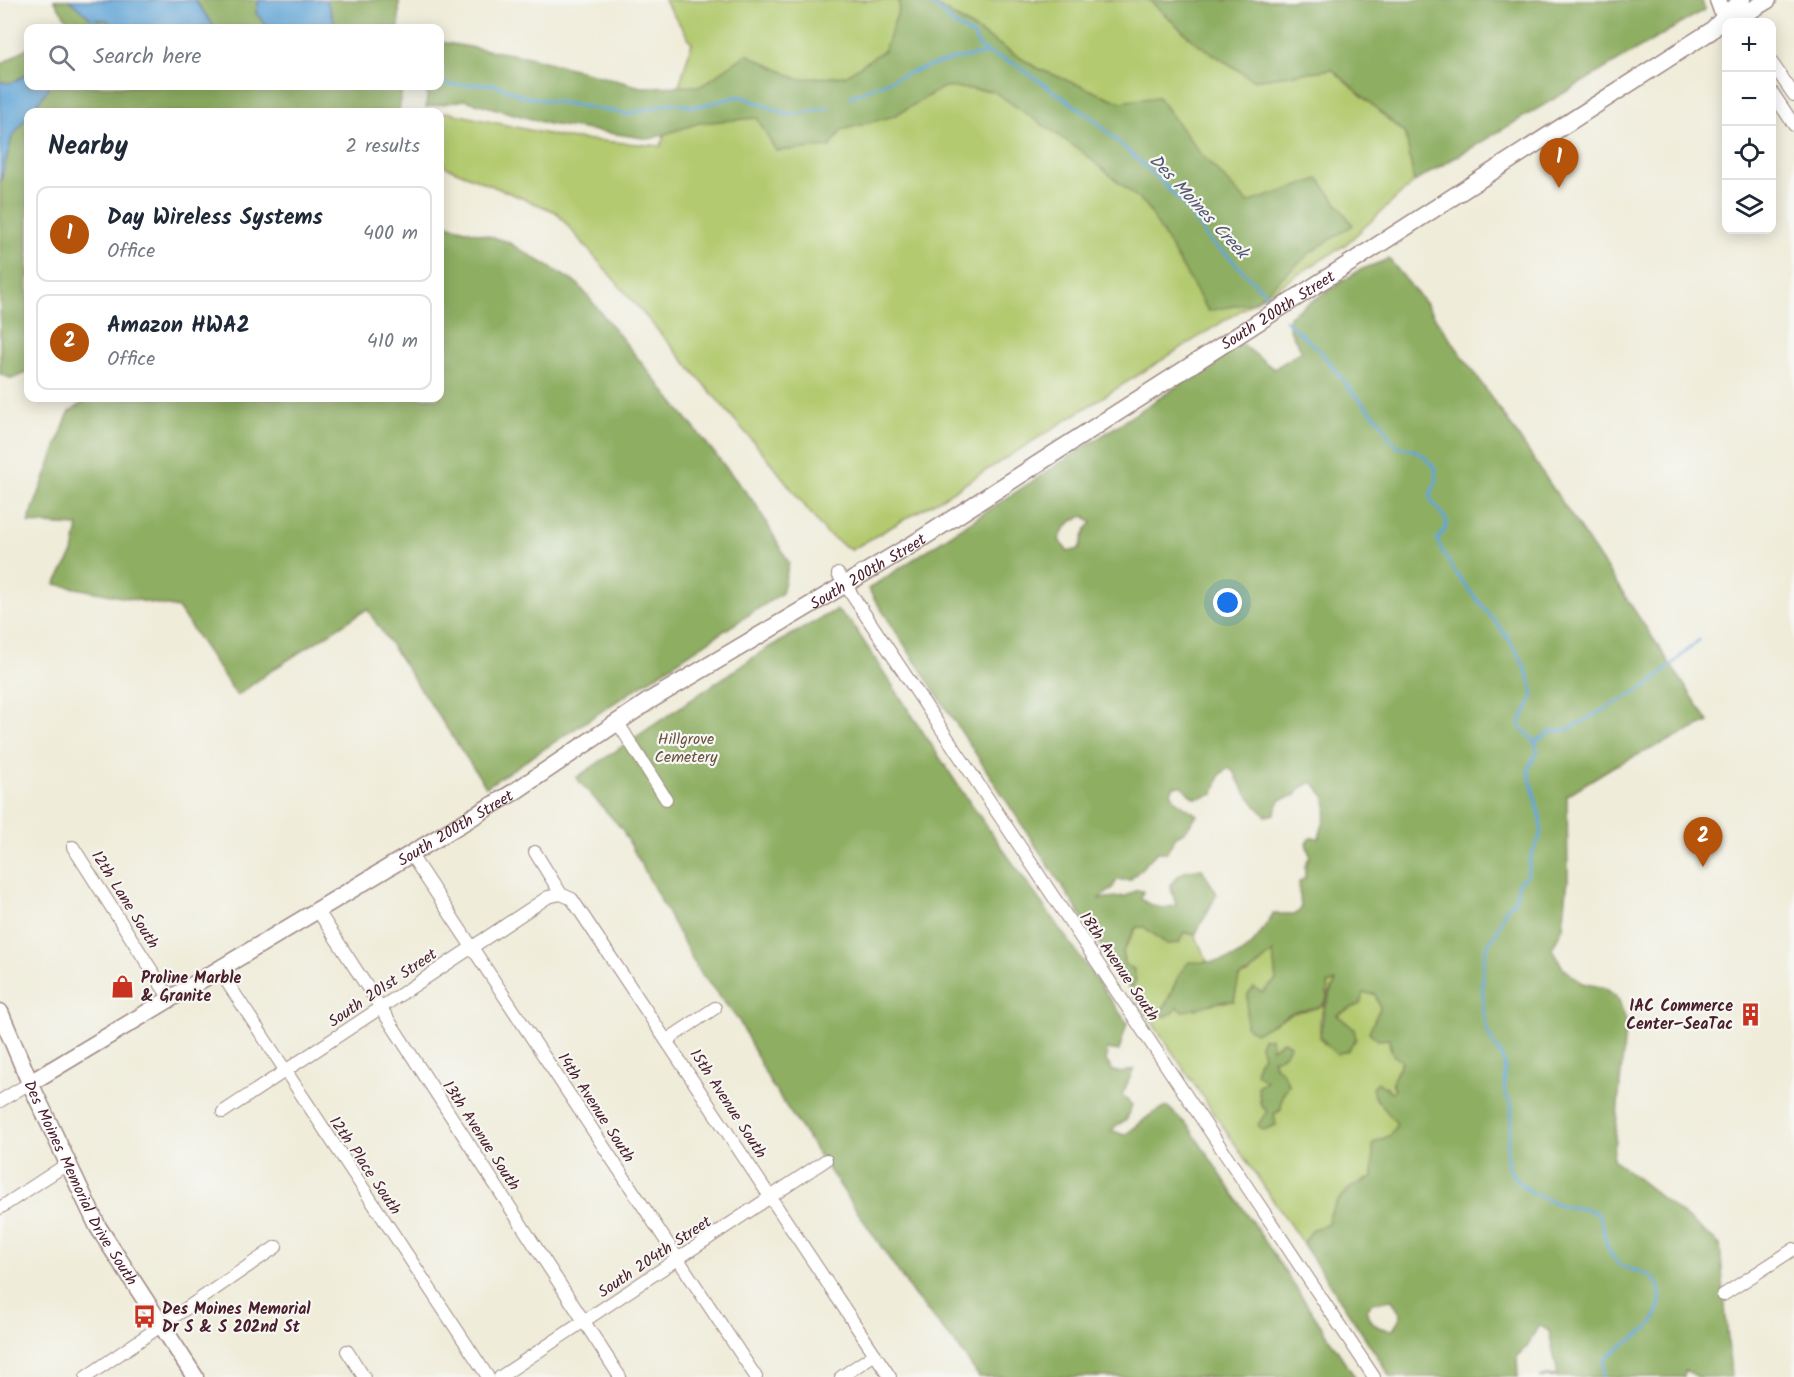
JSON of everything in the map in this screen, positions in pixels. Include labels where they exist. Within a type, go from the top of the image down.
[{"type":"main road","points":[[1718,0],[1736,12]]},
{"type":"main road","name":"South 200th Street","points":[[30,1083],[411,855],[556,765],[710,664],[1587,111],[1736,12],[1768,0]]},
{"type":"main road","name":"Des Moines Memorial Drive South","points":[[0,1012],[30,1083],[98,1227],[195,1377]]},
{"type":"street","points":[[1776,69],[1794,95]]},
{"type":"street","points":[[1776,98],[1794,125]]},
{"type":"street","name":"18th Avenue South","points":[[843,580],[1374,1377]]},
{"type":"street","points":[[618,723],[666,800]]},
{"type":"street","name":"12th Lane South","points":[[73,847],[170,999]]},
{"type":"street","name":"15th Avenue South","points":[[535,852],[561,894],[572,899],[890,1377]]},
{"type":"street","name":"14th Avenue South","points":[[411,855],[756,1377]]},
{"type":"street","name":"South 201st Street","points":[[223,1112],[548,897],[561,894]]},
{"type":"street","name":"13th Avenue South","points":[[318,911],[620,1377]]},
{"type":"street","name":"12th Place South","points":[[219,970],[284,1072],[488,1377]]},
{"type":"street","points":[[667,1040],[716,1008]]},
{"type":"street","name":"South 200th Street","points":[[0,1101],[30,1083]]},
{"type":"street","name":"South 204th Street","points":[[500,1377],[826,1160]]},
{"type":"street","points":[[0,1208],[67,1164]]},
{"type":"street","points":[[86,1377],[276,1247]]},
{"type":"street","points":[[1723,1295],[1794,1250]]},
{"type":"street","points":[[347,1351],[364,1377]]},
{"type":"street","points":[[842,1377],[875,1354]]},
{"type":"green space","points":[[54,0],[69,0],[92,19],[107,20],[110,24],[63,24],[68,21]]},
{"type":"green space","points":[[195,0],[259,0],[256,13],[265,24],[212,24]]},
{"type":"green space","points":[[326,0],[399,0],[399,24],[335,24]]},
{"type":"green space","points":[[664,0],[1149,0],[1195,42],[1253,80],[1332,69],[1406,135],[1414,182],[1345,245],[947,495],[851,550],[826,533],[764,454],[556,212],[446,167],[444,164],[444,114],[446,112],[566,138],[661,146],[692,43]]},
{"type":"green space","points":[[899,0],[928,0],[1037,68],[1120,102],[1158,97],[1200,153],[1248,203],[1319,179],[1353,225],[1311,252],[1254,302],[1208,311],[1146,205],[1081,151],[993,91],[944,87],[894,116],[842,130],[830,147],[776,151],[757,118],[699,123],[650,139],[549,124],[465,100],[426,107],[428,90],[444,90],[444,43],[529,57],[641,87],[701,86],[747,54],[798,79],[845,76],[884,50],[899,9]]},
{"type":"green space","points":[[1149,0],[1702,0],[1704,10],[1414,182],[1406,135],[1332,69],[1253,80],[1195,42]]},
{"type":"green space","points":[[24,50],[24,76],[11,83],[0,82],[0,65]]},
{"type":"green space","points":[[47,90],[402,90],[399,108],[34,108]]},
{"type":"green space","points":[[24,121],[24,374],[12,379],[0,374],[0,183],[12,137]]},
{"type":"green space","points":[[444,224],[506,241],[578,284],[757,506],[789,563],[782,593],[486,787],[367,609],[269,672],[237,696],[178,608],[55,584],[73,553],[78,526],[28,523],[69,412],[84,402],[444,402]]},
{"type":"green space","points":[[1389,259],[1425,303],[1510,424],[1709,722],[1614,766],[1567,795],[1568,879],[1563,927],[1552,949],[1563,968],[1582,983],[1605,988],[1618,998],[1626,1020],[1613,1159],[1720,1245],[1731,1377],[1698,1377],[1685,1370],[1684,1377],[1540,1377],[1558,1375],[1549,1331],[1539,1325],[1527,1346],[1517,1356],[1518,1377],[1391,1377],[1303,1244],[1313,1229],[1327,1225],[1333,1208],[1343,1194],[1357,1184],[1373,1178],[1373,1143],[1391,1135],[1397,1124],[1374,1096],[1372,1088],[1378,1082],[1391,1093],[1395,1090],[1392,1082],[1402,1061],[1393,1055],[1389,1039],[1378,1040],[1369,1032],[1380,1008],[1375,994],[1363,993],[1360,1004],[1337,1015],[1354,1029],[1356,1039],[1347,1051],[1336,1054],[1320,1037],[1324,1009],[1336,981],[1327,984],[1326,1001],[1316,1008],[1295,1012],[1255,1033],[1246,1026],[1248,994],[1254,987],[1262,993],[1276,980],[1273,952],[1249,973],[1239,977],[1234,1001],[1183,1011],[1177,1007],[1173,1013],[1152,1019],[1153,1010],[1162,1010],[1180,973],[1189,962],[1231,959],[1248,948],[1273,914],[1296,914],[1301,909],[1299,882],[1305,878],[1305,866],[1310,856],[1306,843],[1310,838],[1319,838],[1327,808],[1324,796],[1312,782],[1301,788],[1296,795],[1280,800],[1274,814],[1266,816],[1248,796],[1235,773],[1228,768],[1220,775],[1214,794],[1196,798],[1189,794],[1183,786],[1174,786],[1171,792],[1175,800],[1197,815],[1184,832],[1176,836],[1167,852],[1157,852],[1130,880],[1117,880],[1111,890],[1098,899],[1126,896],[1137,890],[1143,891],[1141,899],[1149,904],[1162,908],[1171,907],[1176,905],[1170,885],[1177,877],[1192,869],[1202,869],[1217,894],[1195,935],[1184,932],[1179,943],[1167,944],[1144,927],[1136,927],[1122,953],[1125,965],[1133,968],[1136,980],[1133,987],[1126,984],[868,589],[1242,344],[1274,369],[1302,351],[1289,329],[1289,316],[1360,270]],"holes":[[[1085,516],[1092,523],[1086,529],[1079,549],[1068,552],[1059,540],[1061,535],[1072,521]],[[1392,1300],[1401,1315],[1393,1330],[1379,1327],[1370,1319],[1366,1310],[1372,1303]]]},
{"type":"green space","name":"Hillgrove Cemetery","points":[[836,610],[851,622],[963,793],[1127,1023],[1119,1051],[1107,1049],[1106,1061],[1113,1071],[1122,1073],[1134,1069],[1122,1095],[1132,1105],[1127,1119],[1111,1130],[1124,1135],[1150,1115],[1168,1107],[1189,1127],[1355,1377],[979,1377],[959,1348],[914,1295],[771,1084],[738,1019],[699,971],[622,829],[576,778],[766,649]]},
{"type":"green space","points":[[1137,927],[1144,927],[1167,944],[1184,932],[1195,935],[1208,963],[1189,963],[1184,969],[1162,1010],[1155,1010],[1166,1017],[1177,1006],[1197,1009],[1205,1003],[1234,1001],[1239,977],[1249,973],[1273,951],[1276,980],[1262,993],[1264,1029],[1289,1015],[1316,1008],[1326,1001],[1320,1020],[1321,1037],[1324,1044],[1347,1023],[1337,1016],[1338,1013],[1363,993],[1375,994],[1380,1008],[1369,1032],[1389,1039],[1390,1048],[1402,1061],[1392,1082],[1395,1090],[1391,1094],[1386,1086],[1374,1096],[1398,1124],[1391,1135],[1374,1143],[1374,1178],[1351,1189],[1339,1202],[1327,1225],[1313,1229],[1303,1244],[1126,984],[1133,987],[1122,953]],"holes":[[[1272,1050],[1275,1066],[1289,1084],[1282,1096],[1281,1110],[1274,1114],[1261,1106],[1258,1086],[1266,1081],[1258,1063]]]},
{"type":"green space","points":[[1337,981],[1329,995],[1326,1001],[1327,984]]},
{"type":"green space","points":[[1263,1038],[1270,1038],[1272,1049],[1283,1041],[1290,1045],[1284,1055],[1273,1058],[1275,1066],[1281,1070],[1289,1084],[1282,1096],[1281,1110],[1274,1114],[1276,1125],[1263,1130],[1258,1125],[1267,1111],[1261,1106],[1258,1086],[1266,1081],[1256,1073],[1258,1063],[1263,1056],[1260,1045]]},
{"type":"water","points":[[69,0],[195,0],[212,24],[110,24],[107,20],[92,19]]},
{"type":"water","points":[[259,0],[326,0],[335,24],[265,24],[256,13]]},
{"type":"water","points":[[24,76],[24,90],[47,90],[34,108],[24,108],[24,121],[12,137],[0,183],[0,82],[11,83]]},
{"type":"waterway","name":"Des Moines Creek","points":[[921,0],[938,8],[952,23],[973,35],[979,46],[988,53],[1015,64],[1091,117],[1163,183],[1182,203],[1209,241],[1227,255],[1270,298]]},
{"type":"waterway","name":"Des Moines Creek","points":[[90,24],[94,18]]},
{"type":"waterway","name":"Des Moines Creek","points":[[850,97],[933,65],[988,53]]},
{"type":"waterway","name":"Des Moines Creek","points":[[444,82],[449,85],[494,84],[522,96],[628,114],[672,103],[696,107],[740,96],[789,115],[829,108]]},
{"type":"waterway","name":"Des Moines Creek","points":[[1286,320],[1321,352],[1352,392],[1383,424],[1390,439],[1398,447],[1414,450],[1424,456],[1435,469],[1437,480],[1430,495],[1431,500],[1447,521],[1445,530],[1437,540],[1460,578],[1514,648],[1525,667],[1532,688],[1532,698],[1519,726],[1530,736],[1538,750],[1528,769],[1539,810],[1541,833],[1531,856],[1527,875],[1519,881],[1515,901],[1505,910],[1497,931],[1487,946],[1483,977],[1484,1014],[1488,1033],[1500,1053],[1505,1069],[1505,1092],[1512,1113],[1507,1148],[1511,1172],[1521,1184],[1542,1198],[1564,1206],[1590,1210],[1599,1215],[1607,1245],[1617,1262],[1624,1267],[1647,1274],[1653,1278],[1660,1290],[1660,1304],[1652,1323],[1641,1334],[1615,1350],[1604,1360],[1603,1377]]},
{"type":"waterway","name":"Des Moines Creek","points":[[1535,742],[1550,732],[1569,729],[1650,684],[1699,640]]},
{"type":"place","name":"Day Wireless Systems","points":[[1559,188]]},
{"type":"place","name":"Amazon HWA2","points":[[1703,867]]},
{"type":"place","name":"Proline Marble & Granite","points":[[123,986]]},
{"type":"place","name":"IAC Commerce Center–SeaTac","points":[[1751,1014]]},
{"type":"place","name":"Des Moines Memorial Dr S & S 202nd St","points":[[144,1317]]}]
